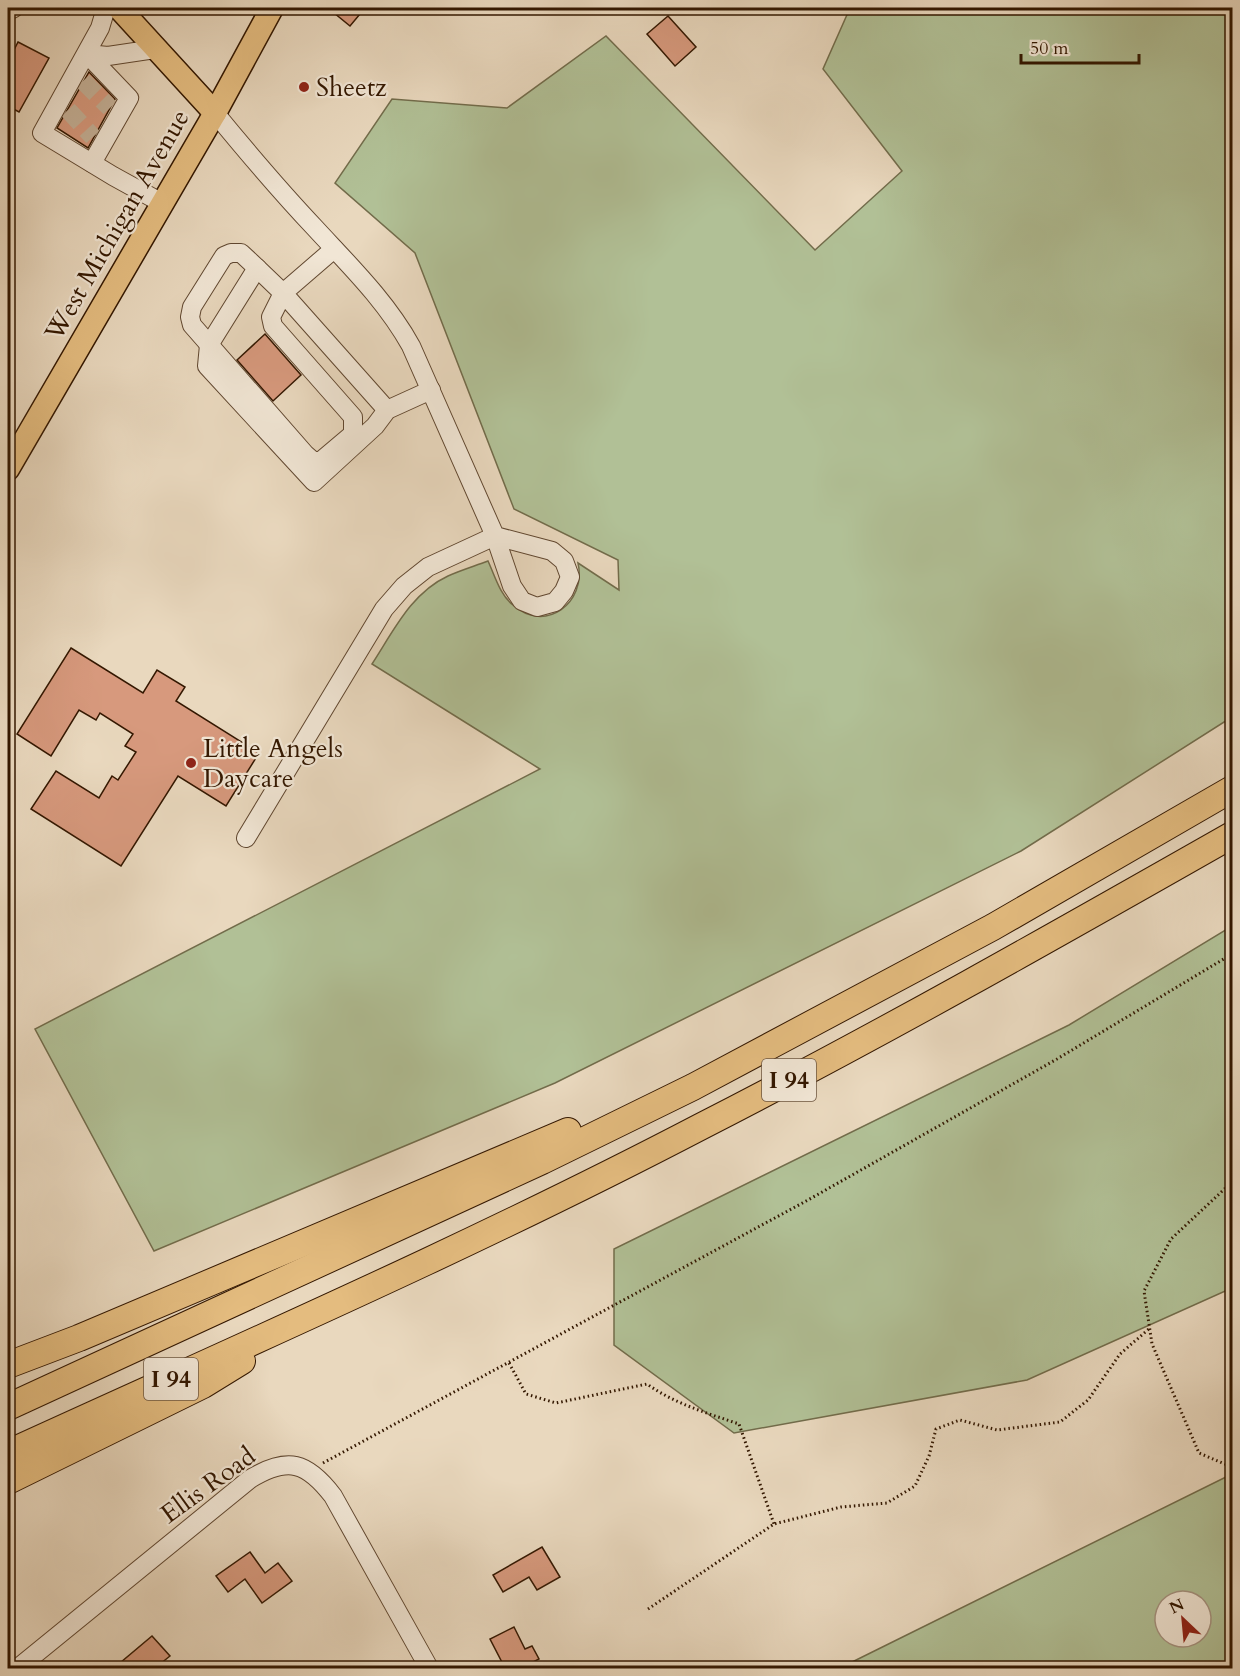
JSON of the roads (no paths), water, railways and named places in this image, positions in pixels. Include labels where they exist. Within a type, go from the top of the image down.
[{"type":"highway","name":"I 94","points":[[8,1407],[531,1166],[693,1088],[993,927],[1233,789]]},
{"type":"highway","name":"I 94","points":[[8,1454],[335,1304],[526,1214],[700,1128],[965,987],[1233,835]]},
{"type":"highway","points":[[8,1365],[79,1338],[648,1099],[693,1088]]},
{"type":"highway","points":[[8,1481],[203,1385],[335,1304]]},
{"type":"main road","points":[[119,8],[214,113]]},
{"type":"main road","name":"West Michigan Avenue","points":[[8,469],[214,113],[272,8]]},
{"type":"street","points":[[8,11],[14,8]]},
{"type":"street","points":[[106,8],[79,77],[64,106],[42,133],[162,203]]},
{"type":"street","points":[[87,54],[108,56],[155,49]]},
{"type":"street","points":[[87,54],[129,98],[114,113],[98,141],[92,163]]},
{"type":"street","points":[[214,113],[397,320],[431,390],[495,536],[512,586],[522,601],[537,607],[555,602],[564,591],[570,577],[564,561],[552,551],[495,536],[428,567],[404,586],[384,609],[246,838]]},
{"type":"street","points":[[334,249],[283,293],[271,317],[273,326],[353,417],[353,434],[321,461],[313,461],[305,454],[192,325],[190,317],[192,307],[224,256],[241,253],[283,293],[387,410]]},
{"type":"street","points":[[257,268],[209,345],[207,366],[314,482],[375,426],[387,410],[431,390]]},
{"type":"street","name":"Ellis Road","points":[[18,1668],[250,1479],[274,1466],[286,1465],[298,1466],[314,1473],[333,1496],[429,1668]]},
{"type":"tunnel","points":[[83,81],[110,108]]},
{"type":"tunnel","points":[[68,110],[93,137]]},
{"type":"place","name":"Sheetz","points":[[304,87]]},
{"type":"place","name":"Little Angels Daycare","points":[[191,763]]}]
